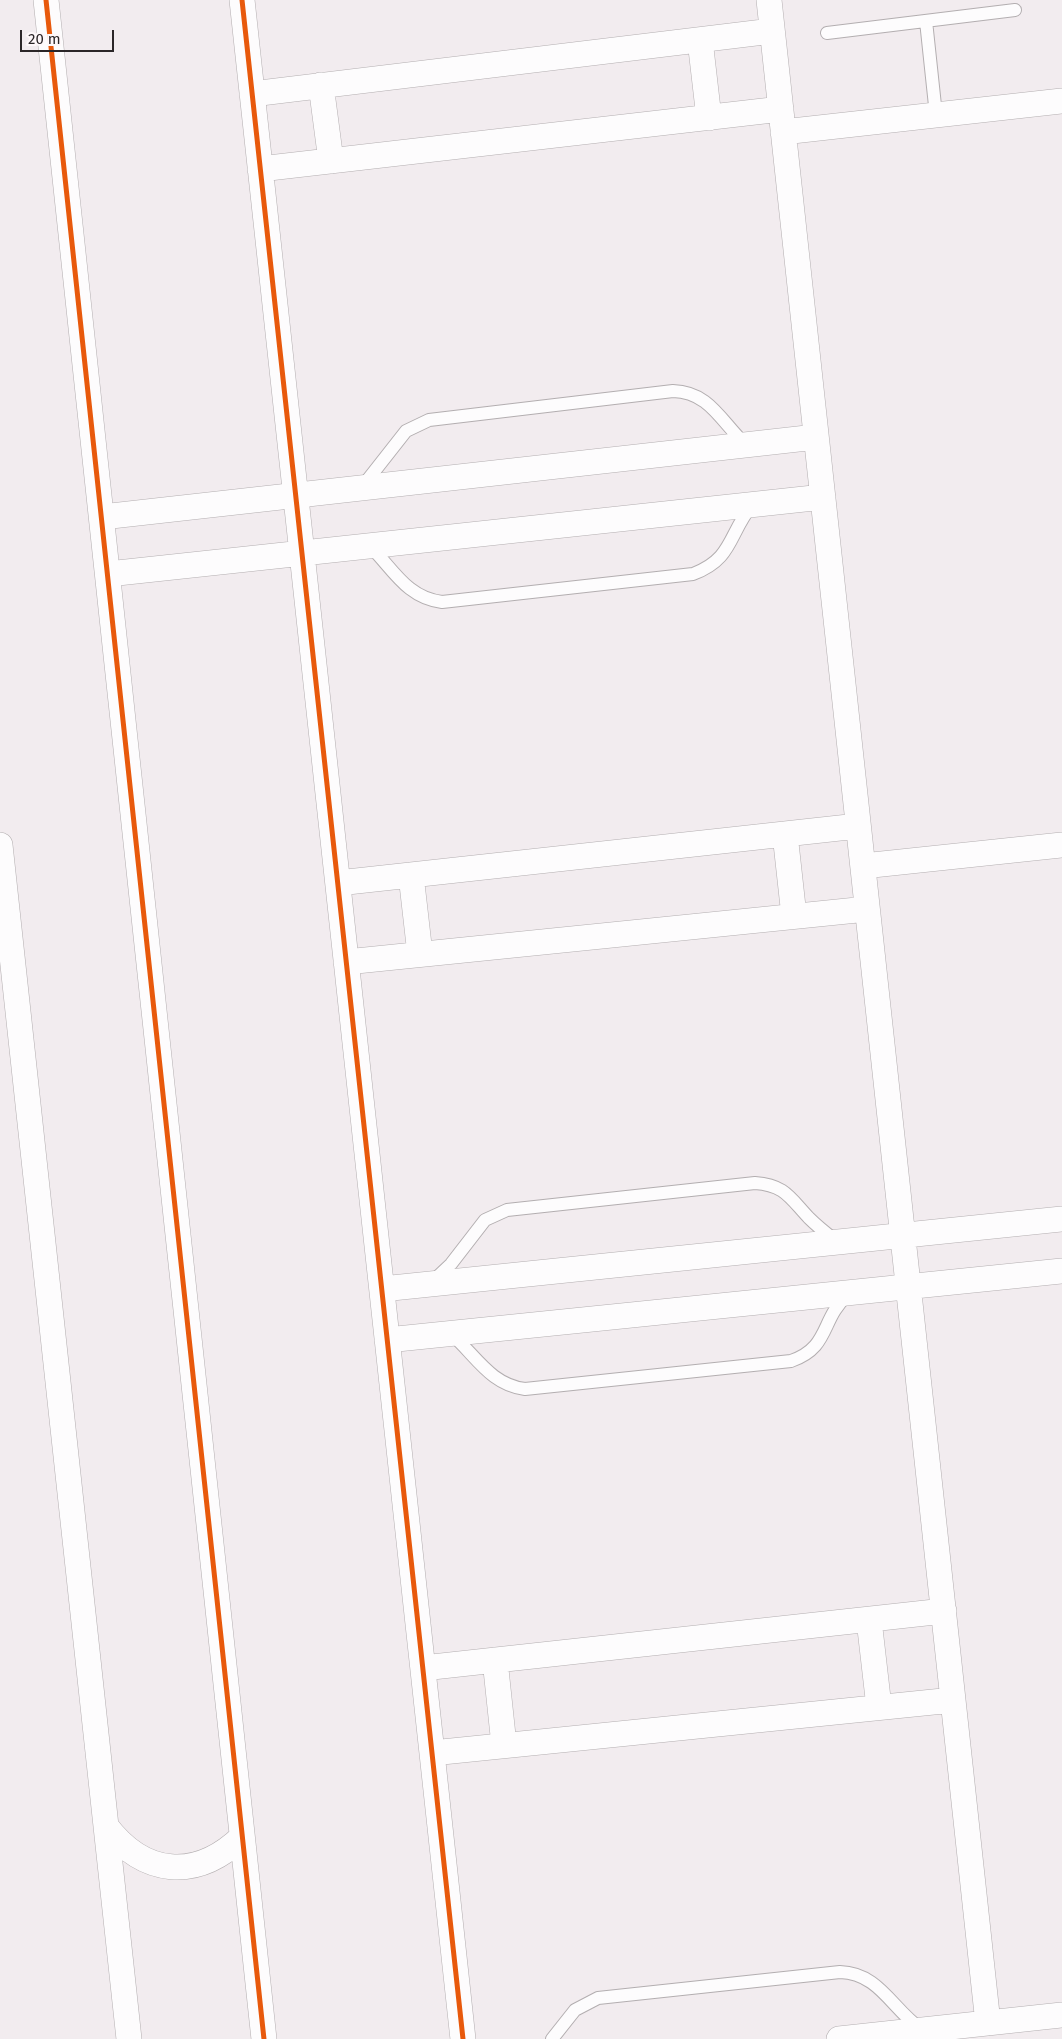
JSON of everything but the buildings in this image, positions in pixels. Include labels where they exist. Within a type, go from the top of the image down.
[{"type":"street","points":[[46,0],[264,2039]]},
{"type":"street","points":[[242,0],[463,2039]]},
{"type":"street","points":[[769,0],[988,2023]]},
{"type":"street","points":[[252,94],[772,31]]},
{"type":"street","points":[[700,40],[708,118]]},
{"type":"street","points":[[321,85],[331,161]]},
{"type":"street","points":[[260,169],[708,118],[782,121],[936,115],[1062,101]]},
{"type":"street","points":[[102,518],[816,437]]},
{"type":"street","points":[[108,574],[823,497]]},
{"type":"street","points":[[338,883],[858,826]]},
{"type":"street","points":[[785,834],[794,916]]},
{"type":"street","points":[[0,845],[128,2039]]},
{"type":"street","points":[[863,866],[1062,845]]},
{"type":"street","points":[[411,875],[420,954]]},
{"type":"street","points":[[346,962],[867,908]]},
{"type":"street","points":[[382,1289],[1062,1219]]},
{"type":"street","points":[[387,1340],[1062,1271]]},
{"type":"street","points":[[422,1668],[944,1611]]},
{"type":"street","points":[[869,1620],[879,1707]]},
{"type":"street","points":[[495,1660],[504,1746]]},
{"type":"street","points":[[432,1753],[953,1700]]},
{"type":"street","points":[[106,1826],[130,1852],[145,1861],[162,1865],[180,1866],[206,1862],[230,1849],[242,1837]]},
{"type":"street","points":[[839,2039],[1062,2015]]},
{"type":"lane","points":[[826,32],[1015,10]]},
{"type":"lane","points":[[926,21],[936,115]]},
{"type":"lane","points":[[360,488],[406,431],[429,420],[673,391],[694,394],[703,399],[746,445]]},
{"type":"lane","points":[[370,546],[410,590],[430,600],[442,602],[693,574],[706,569],[726,553],[739,522],[752,505]]},
{"type":"lane","points":[[430,1284],[461,1252],[485,1220],[501,1212],[745,1184],[766,1184],[786,1192],[818,1226],[838,1242]]},
{"type":"lane","points":[[450,1333],[492,1377],[502,1384],[525,1389],[791,1361],[814,1350],[821,1340],[836,1308],[850,1293]]},
{"type":"lane","points":[[552,2039],[575,2010],[598,1998],[840,1972],[851,1972],[871,1980],[894,2006],[924,2030]]},
{"type":"cycle path","points":[[46,0],[264,2039]]},
{"type":"cycle path","points":[[242,0],[463,2039]]}]
